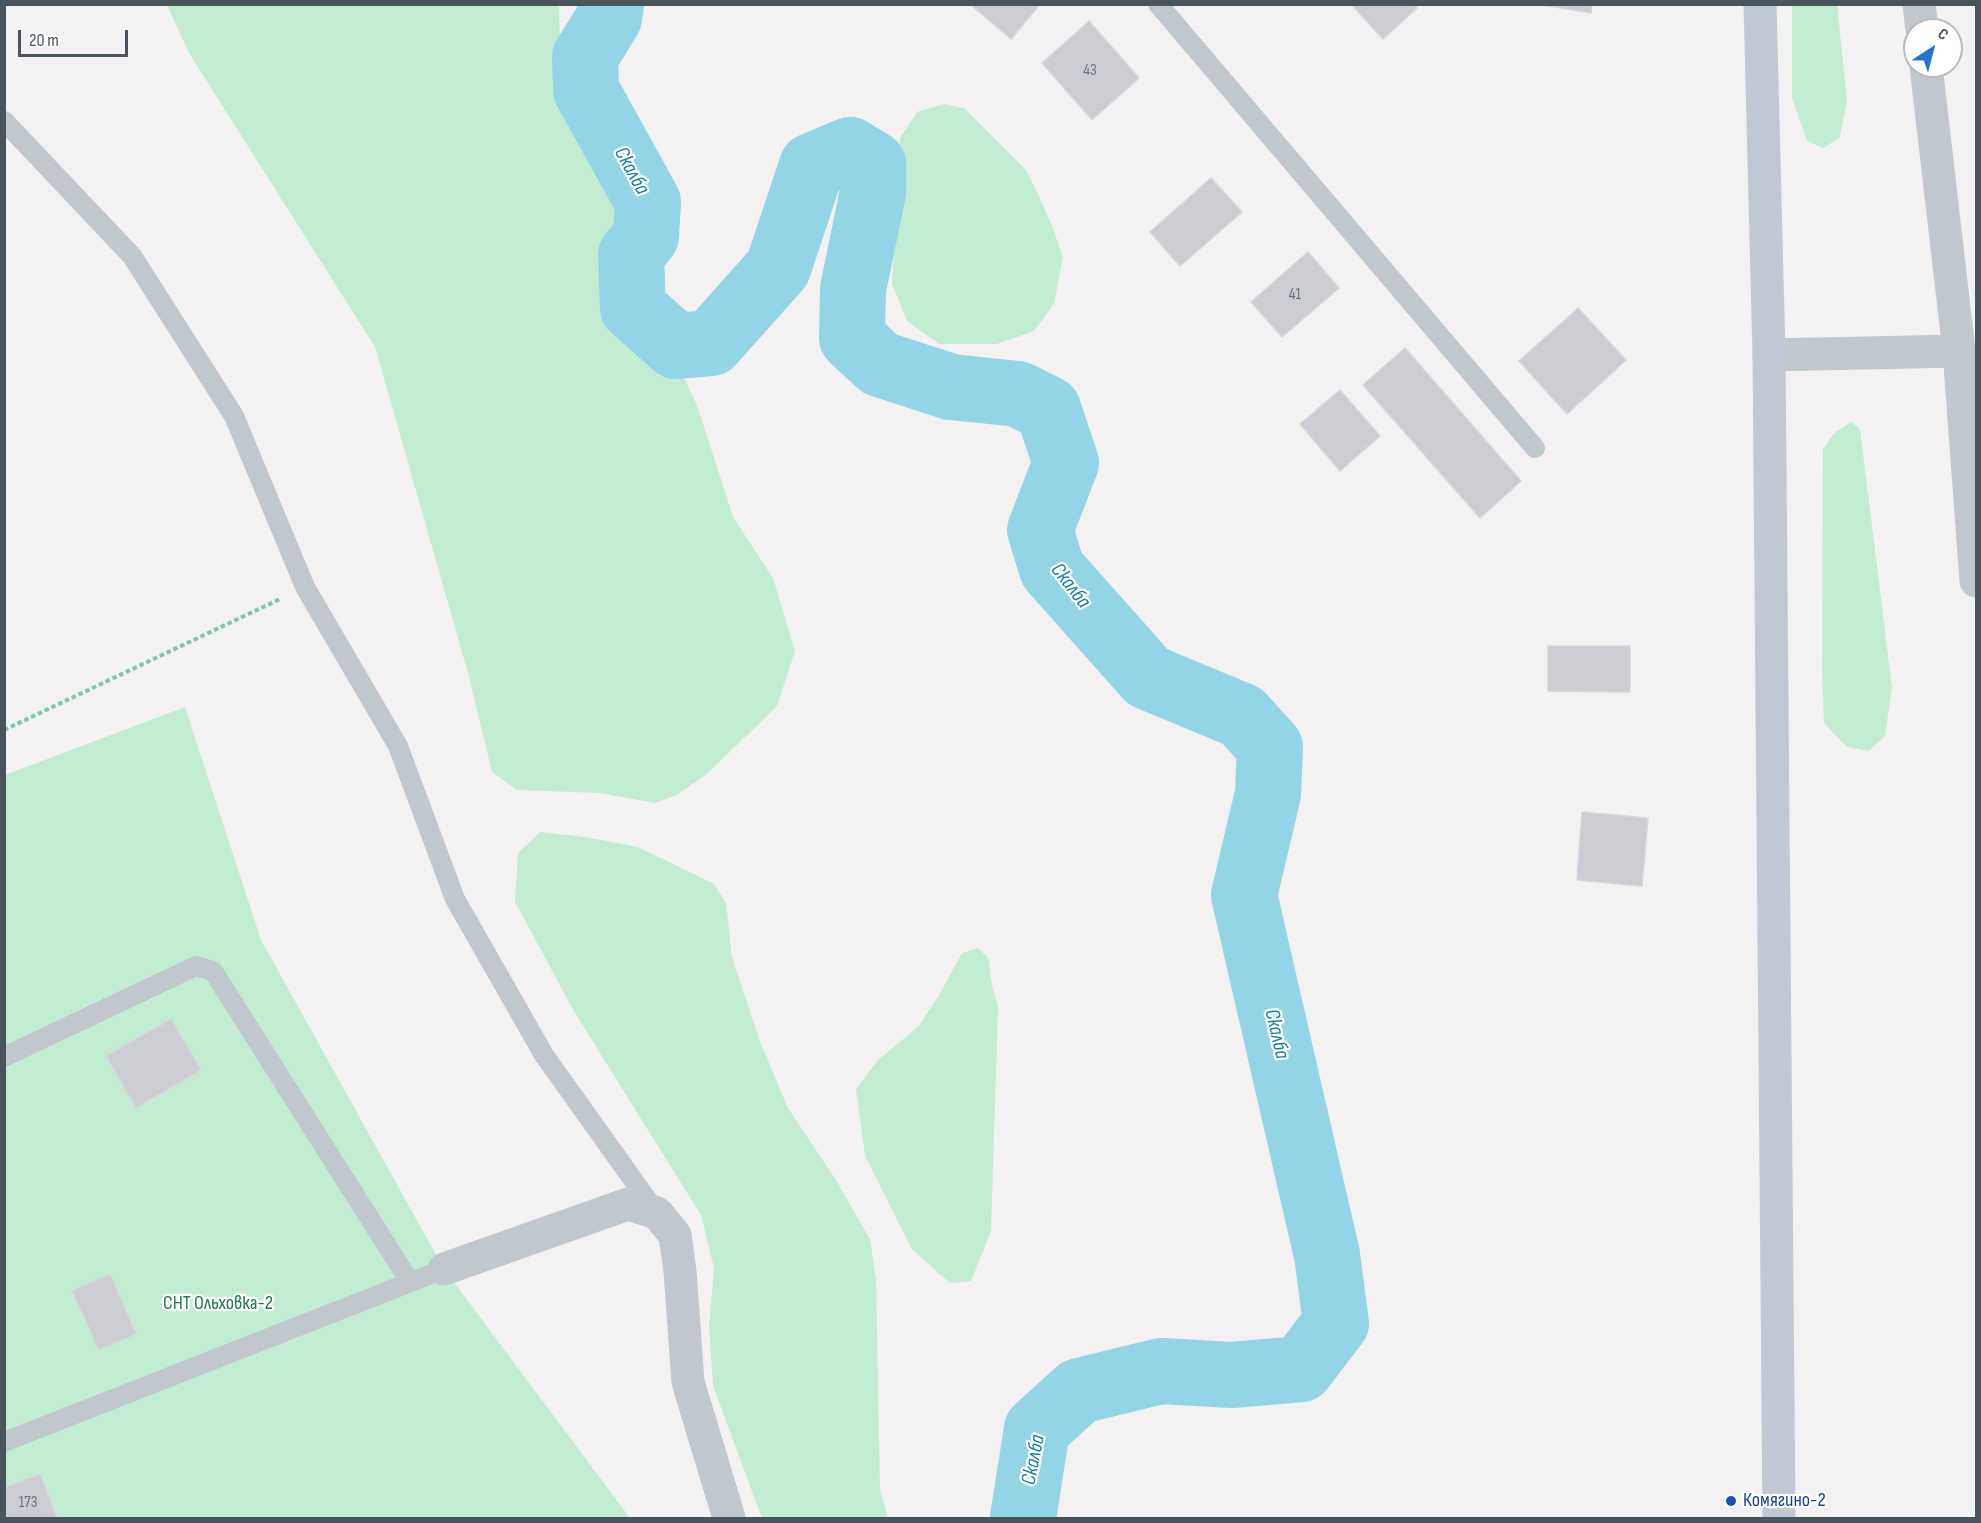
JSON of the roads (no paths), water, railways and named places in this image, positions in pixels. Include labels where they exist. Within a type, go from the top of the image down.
[{"type":"street","points":[[1760,4],[1769,355],[1779,1518]]},
{"type":"street","points":[[1927,78],[1959,351],[1977,581]]},
{"type":"street","points":[[1769,355],[1959,351]]},
{"type":"street","points":[[444,1269],[628,1204],[657,1213],[675,1235],[680,1271],[687,1382],[729,1518]]},
{"type":"lane","points":[[1158,4],[1535,448]]},
{"type":"lane","points":[[4,121],[132,256],[234,416],[305,587],[398,746],[455,899],[544,1055],[657,1213]]},
{"type":"lane","points":[[4,1057],[196,966],[213,972],[410,1282]]},
{"type":"lane","points":[[4,1442],[444,1269]]},
{"type":"waterway","name":"Скалба","points":[[611,4],[609,18],[585,57],[586,90],[648,202],[646,236],[631,255],[633,308],[676,346],[711,343],[778,268],[812,166],[850,150],[873,164],[873,192],[853,289],[852,338],[880,364],[951,387],[1018,394],[1048,409],[1066,463],[1040,530],[1052,569],[1148,677],[1242,716],[1270,747],[1268,794],[1244,895],[1327,1255],[1336,1323],[1301,1369],[1232,1375],[1161,1371],[1079,1391],[1037,1429],[1023,1518]]},
{"type":"place","name":"Комягино-2","points":[[1731,1501]]},
{"type":"park label","name":"СНТ Ольховка-2","points":[[218,1304]]}]
